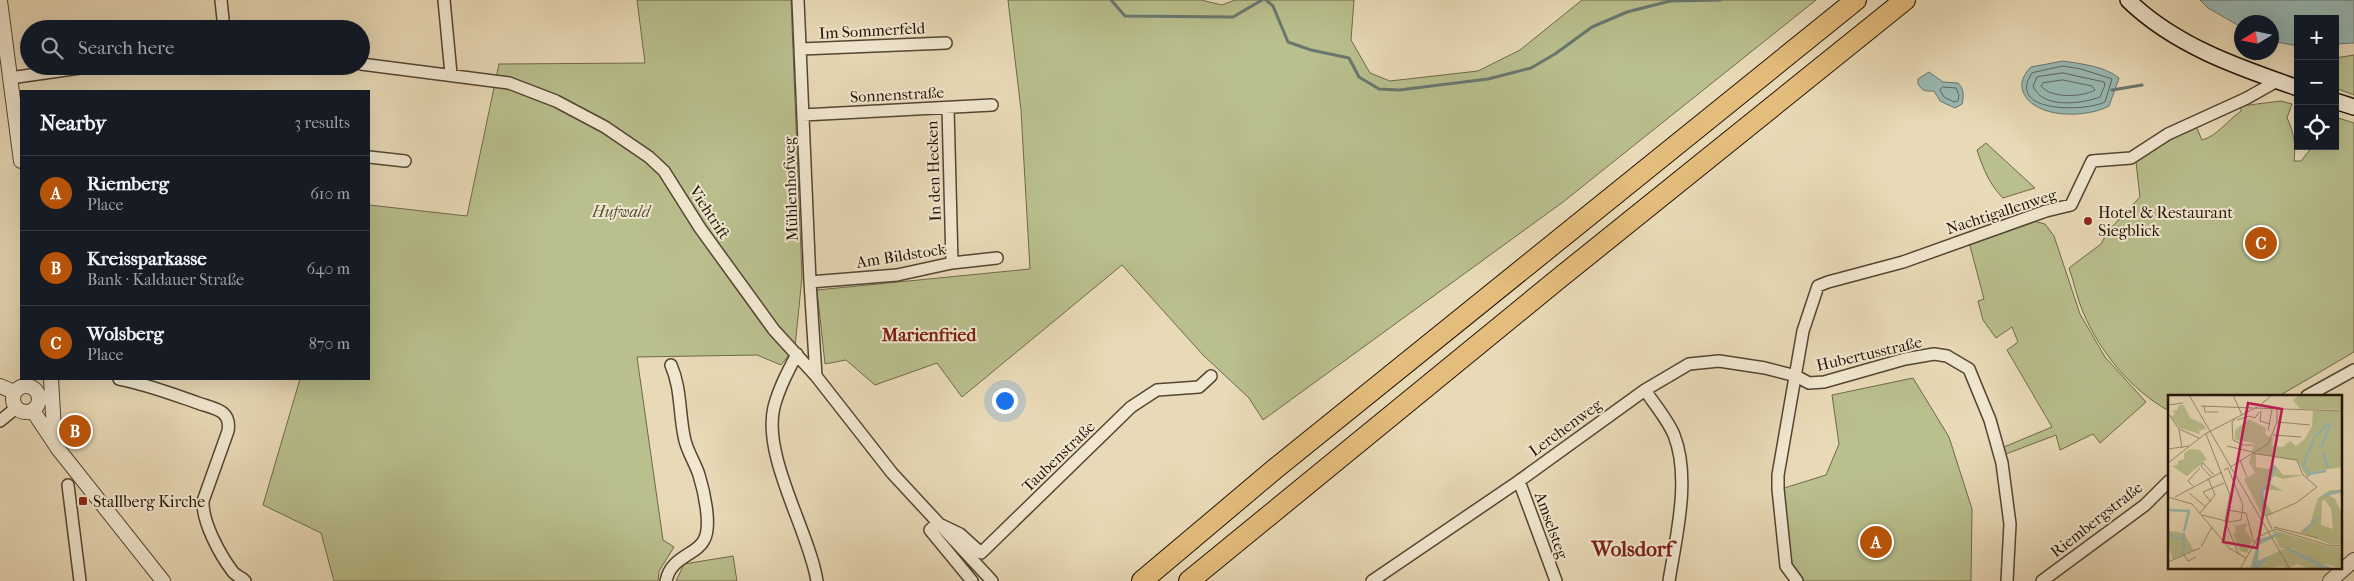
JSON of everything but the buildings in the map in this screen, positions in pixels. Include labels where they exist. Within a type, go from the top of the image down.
[{"type":"highway","points":[[1142,581],[1276,468],[1856,0]]},
{"type":"highway","points":[[1188,581],[1905,0]]},
{"type":"main road","points":[[2128,0],[2162,29],[2190,45],[2294,87]]},
{"type":"main road","points":[[2339,102],[2354,107]]},
{"type":"street","points":[[221,0],[223,20]]},
{"type":"street","points":[[444,0],[451,74]]},
{"type":"street","name":"Mühlenhofweg","points":[[798,0],[816,376]]},
{"type":"street","points":[[0,1],[20,153]]},
{"type":"street","name":"Im Sommerfeld","points":[[801,50],[946,43]]},
{"type":"street","name":"Viehtrift","points":[[370,65],[509,83],[556,102],[605,127],[649,157],[664,171],[700,228],[774,330],[816,376],[892,473],[992,581]]},
{"type":"street","points":[[10,78],[31,75]]},
{"type":"street","name":"Nachtigallenweg","points":[[1796,376],[1803,331],[1818,286],[1903,262],[2046,211],[2071,205],[2092,161],[2131,158],[2168,134],[2247,98],[2277,81]]},
{"type":"street","name":"Sonnenstraße","points":[[803,115],[992,106]]},
{"type":"street","name":"In den Hecken","points":[[948,108],[952,263]]},
{"type":"street","points":[[370,157],[405,161]]},
{"type":"street","name":"Am Bildstock","points":[[810,282],[897,275],[952,263],[997,258]]},
{"type":"street","points":[[797,354],[784,379],[773,408],[773,431],[776,455],[817,581]]},
{"type":"street","name":"Hubertusstraße","points":[[1797,581],[1786,566],[1778,489],[1778,476],[1796,376],[1809,384],[1824,382],[1934,354],[1946,356],[1969,369],[1990,420],[2002,463],[2010,524],[2007,581]]},
{"type":"street","name":"Lerchenweg","points":[[1372,581],[1518,481],[1644,390],[1689,364],[1718,361],[1765,368],[1796,376]]},
{"type":"street","points":[[666,581],[677,562],[704,541],[707,528],[706,508],[699,476],[684,438],[678,381],[671,364]]},
{"type":"street","points":[[2309,395],[2354,370]]},
{"type":"street","name":"Taubenstraße","points":[[937,523],[960,534],[981,553],[1131,407],[1157,390],[1199,387],[1211,376]]},
{"type":"street","points":[[51,380],[54,430],[58,450]]},
{"type":"street","points":[[124,380],[148,385],[224,414],[229,424],[228,431],[203,501],[203,509],[208,528],[234,574],[245,581]]},
{"type":"street","points":[[35,383],[40,399],[33,411],[24,412],[16,408],[12,398],[14,392],[23,386],[35,383]]},
{"type":"street","points":[[0,386],[14,392]]},
{"type":"street","points":[[1644,390],[1674,435],[1682,470],[1677,527],[1669,581]]},
{"type":"street","points":[[0,421],[16,408]]},
{"type":"street","points":[[33,411],[58,450],[163,581]]},
{"type":"street","name":"Amselsteg","points":[[1518,481],[1556,581]]},
{"type":"street","name":"Riembergstraße","points":[[2042,581],[2145,505],[2168,482]]},
{"type":"street","points":[[68,485],[80,581]]},
{"type":"street","points":[[937,523],[930,530],[972,581]]},
{"type":"street","points":[[2330,581],[2354,560]]},
{"type":"green space","name":"Hufwald","points":[[637,0],[791,0],[802,277],[795,347],[781,365],[757,355],[637,357],[663,540],[674,547],[659,571],[658,581],[334,581],[321,533],[263,505],[300,380],[370,380],[370,205],[467,216],[499,64],[645,63]]},
{"type":"green space","points":[[1008,0],[1201,0],[1222,5],[1235,0],[1354,0],[1351,40],[1370,73],[1390,81],[1478,71],[1520,50],[1582,0],[1816,0],[1563,202],[1263,420],[1249,398],[1203,355],[1122,265],[962,397],[937,363],[875,385],[846,360],[825,364],[817,290],[1030,269],[1021,110]]},
{"type":"green space","points":[[2354,55],[2354,95],[2339,89],[2339,57]]},
{"type":"green space","points":[[2281,101],[2292,104],[2287,118],[2294,139],[2294,161],[2301,161],[2310,150],[2339,150],[2339,118],[2354,123],[2354,352],[2281,395],[2168,395],[2168,410],[2130,381],[2118,369],[2098,341],[2083,312],[2069,268],[2101,244],[2108,231],[2140,197],[2136,162],[2170,138],[2196,126],[2202,140],[2207,138],[2217,132],[2241,111],[2241,106]]},
{"type":"green space","points":[[1986,143],[2035,188],[2003,198],[1987,176],[1977,150]]},
{"type":"green space","points":[[2030,220],[2045,224],[2054,236],[2080,314],[2105,357],[2146,402],[2100,443],[2093,434],[2060,450],[2056,435],[2006,454],[2004,447],[2052,427],[2007,350],[2018,342],[2012,327],[1996,338],[1983,320],[1978,301],[1984,299],[1969,242]]},
{"type":"green space","points":[[1913,378],[1949,437],[1972,509],[1971,581],[1803,581],[1792,564],[1781,489],[1826,475],[1839,444],[1832,395]]},
{"type":"green space","points":[[733,556],[737,581],[676,581],[684,564]]},
{"type":"water","points":[[2200,0],[2354,0],[2354,43],[2339,44],[2339,15],[2294,15],[2294,45],[2279,42],[2279,15],[2234,15],[2234,23],[2208,8]]},
{"type":"water","points":[[2063,61],[2100,68],[2119,78],[2109,106],[2088,113],[2063,114],[2040,108],[2030,102],[2024,94],[2022,87],[2024,76],[2028,70],[2031,67]]},
{"type":"water","points":[[1929,72],[1943,82],[1958,83],[1963,92],[1962,104],[1955,108],[1940,101],[1934,91],[1923,90],[1918,84],[1918,79]]},
{"type":"waterway","points":[[1111,0],[1125,16],[1233,17],[1262,0]]},
{"type":"waterway","points":[[1266,0],[1273,6],[1288,42],[1311,50],[1349,58],[1359,77],[1379,89],[1399,90],[1488,79],[1531,68],[1555,54],[1592,27],[1627,12],[1670,1],[1720,0]]},
{"type":"waterway","points":[[2112,90],[2142,85]]},
{"type":"place","name":"Hotel & Restaurant Siegblick","points":[[2088,221]]},
{"type":"place","name":"Wolsberg","points":[[2261,243]]},
{"type":"place","name":"Kreissparkasse","points":[[75,431]]},
{"type":"place","name":"Stallberg Kirche","points":[[83,501]]},
{"type":"place","name":"Riemberg","points":[[1876,542]]},
{"type":"district","name":"Marienfried","points":[[929,335]]},
{"type":"district","name":"Wolsdorf","points":[[1632,549]]}]
